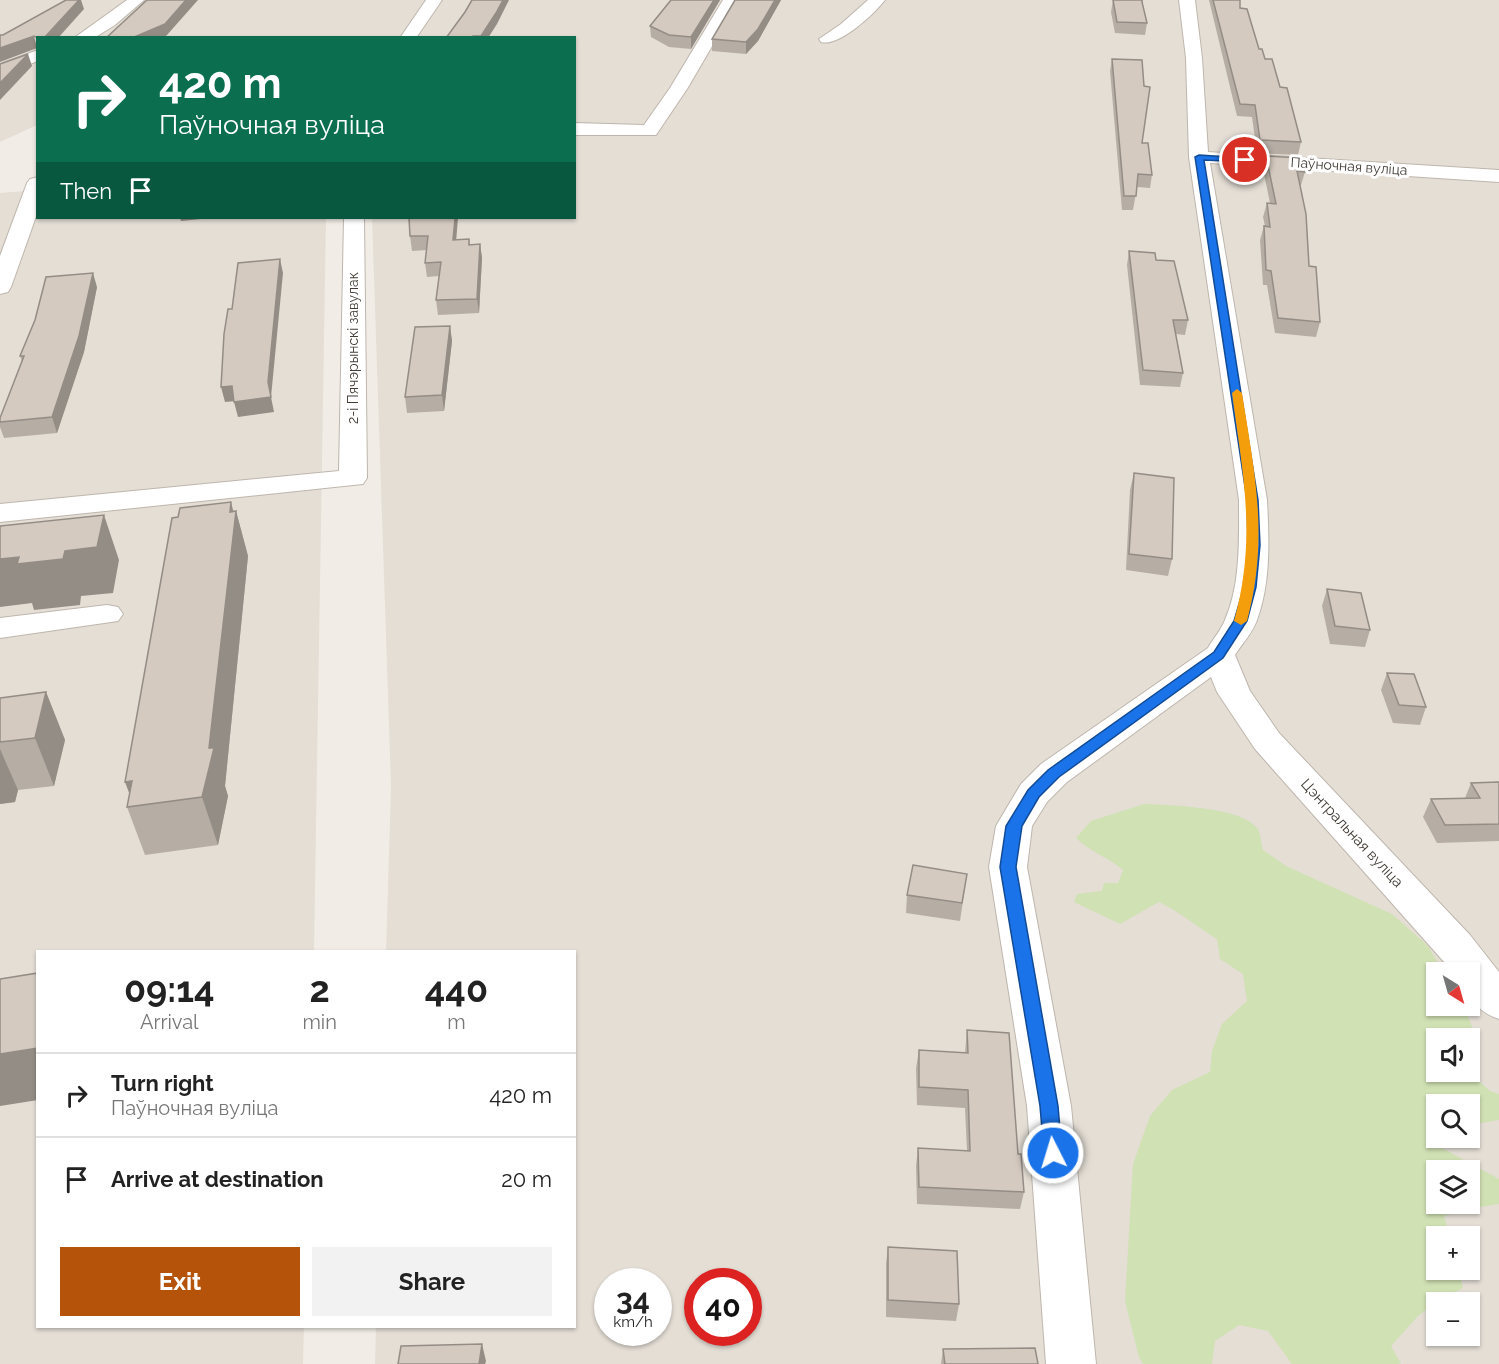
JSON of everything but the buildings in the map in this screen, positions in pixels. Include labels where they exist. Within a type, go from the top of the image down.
[{"type":"street","points":[[85,36],[116,18],[136,0]]},
{"type":"street","points":[[409,36],[434,0]]},
{"type":"street","points":[[576,129],[649,131],[678,89],[731,0]]},
{"type":"street","points":[[827,39],[847,27],[877,0]]},
{"type":"street","points":[[1071,1364],[1049,1106],[1008,867],[1014,826],[1034,793],[1054,773],[1219,655],[1241,621],[1250,587],[1254,545],[1253,511],[1237,392],[1199,157],[1194,58],[1187,0]]},
{"type":"street","points":[[0,69],[36,56]]},
{"type":"street","name":"Паўночная вуліца","points":[[1199,157],[1499,176]]},
{"type":"street","points":[[0,287],[36,186]]},
{"type":"street","name":"2-і Пячэрынскі завулак","points":[[0,513],[353,478],[354,219]]},
{"type":"street","points":[[0,628],[107,614]]},
{"type":"street","name":"Цэнтральная вуліца","points":[[1219,655],[1234,692],[1267,741],[1456,946],[1499,1002]]},
{"type":"shaded area","points":[[0,0],[1499,0],[1499,1364],[375,1364],[376,1328],[576,1328],[576,950],[386,950],[391,786],[372,219],[576,219],[576,36],[36,36],[36,125],[0,142]]},
{"type":"shaded area","points":[[36,190],[36,219],[326,219],[314,950],[36,950],[36,1328],[304,1328],[303,1364],[0,1364],[0,193]]},
{"type":"green space","points":[[1144,804],[1221,811],[1249,821],[1258,830],[1263,850],[1286,866],[1392,914],[1428,946],[1437,962],[1426,962],[1426,1016],[1468,1016],[1472,1028],[1426,1028],[1426,1082],[1480,1082],[1490,1091],[1499,1094],[1499,1120],[1480,1123],[1480,1094],[1426,1094],[1426,1148],[1442,1148],[1464,1160],[1426,1160],[1426,1214],[1451,1214],[1444,1216],[1447,1226],[1426,1226],[1426,1280],[1461,1280],[1463,1288],[1456,1292],[1426,1292],[1426,1310],[1391,1346],[1401,1364],[1292,1364],[1268,1331],[1239,1325],[1215,1341],[1212,1364],[1143,1364],[1139,1357],[1125,1301],[1133,1164],[1150,1116],[1172,1090],[1210,1072],[1212,1051],[1222,1024],[1247,1001],[1243,974],[1220,959],[1217,939],[1167,906],[1159,902],[1120,924],[1074,902],[1077,894],[1102,891],[1104,883],[1118,883],[1123,870],[1076,838],[1091,821]]},
{"type":"green space","points":[[1480,1169],[1499,1179],[1499,1204],[1480,1207]]},
{"type":"slow traffic","points":[[1237,393],[1253,500],[1254,545],[1250,587],[1241,621]]},
{"type":"route","points":[[1053,1153],[1049,1106],[1008,867],[1014,826],[1034,793],[1054,773],[1219,655],[1241,621],[1250,587],[1254,545],[1253,500],[1199,157],[1245,160]]}]
